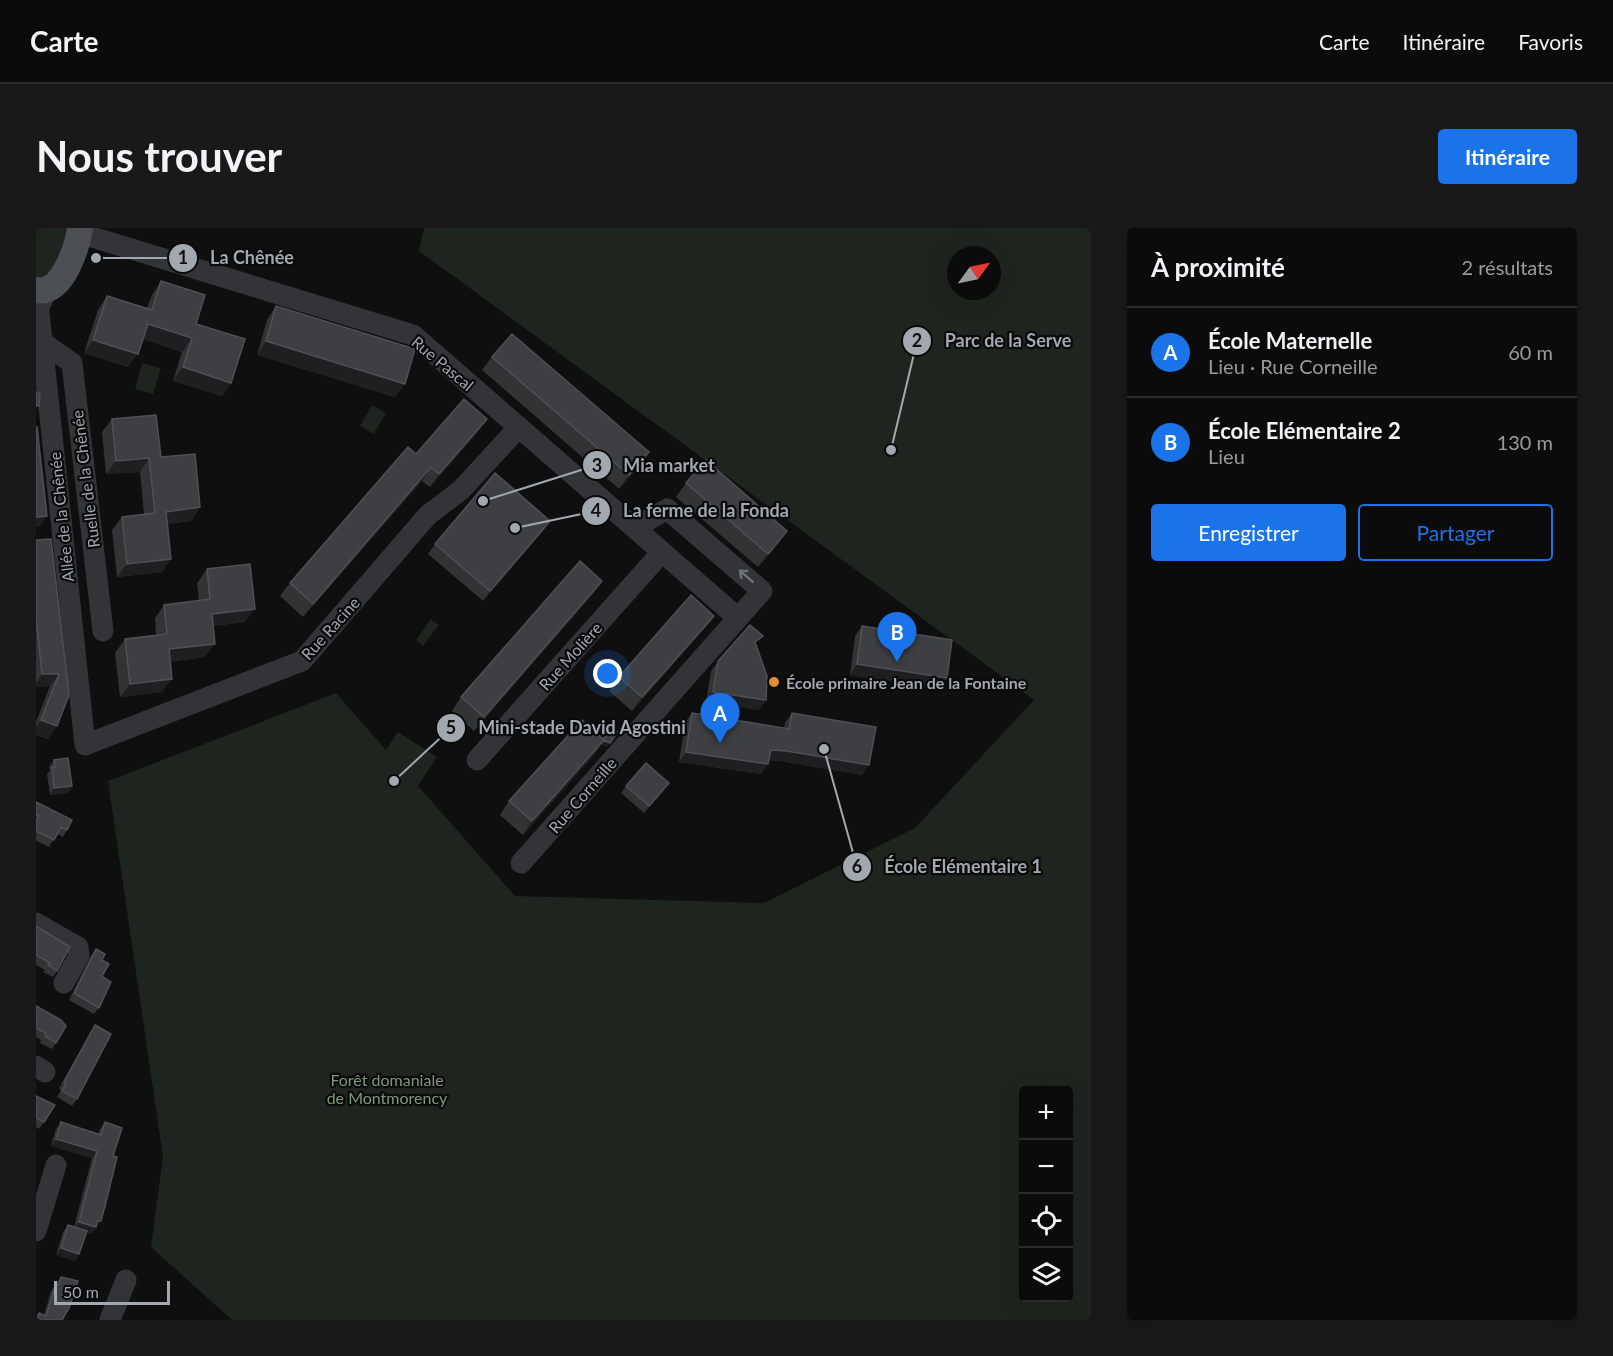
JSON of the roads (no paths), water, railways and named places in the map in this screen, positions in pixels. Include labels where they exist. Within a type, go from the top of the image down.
[{"type":"main road","points":[[40,296],[65,272],[80,230]]},
{"type":"street","name":"Rue Pascal","points":[[80,230],[413,335],[738,618]]},
{"type":"street","name":"Allée de la Chênée","points":[[40,296],[42,342],[85,746]]},
{"type":"street","name":"Ruelle de la Chênée","points":[[42,342],[72,363],[103,631]]},
{"type":"street","name":"Rue Racine","points":[[85,746],[302,661],[428,515],[461,490],[519,427]]},
{"type":"street","name":"Rue Corneille","points":[[521,863],[762,591],[667,509],[635,528]]},
{"type":"street","name":"Rue Molière","points":[[477,760],[662,552]]},
{"type":"street","points":[[36,923],[78,947],[79,956],[64,983]]},
{"type":"street","points":[[36,1231],[56,1165]]},
{"type":"street","points":[[110,1320],[126,1280]]},
{"type":"place","name":"La Chênée","points":[[96,258]]},
{"type":"place","name":"Parc de la Serve","points":[[891,450]]},
{"type":"place","name":"Mia market","points":[[483,501]]},
{"type":"place","name":"La ferme de la Fonda","points":[[515,528]]},
{"type":"place","name":"École Elémentaire 2","points":[[897,662]]},
{"type":"place","name":"École primaire Jean de la Fontaine","points":[[774,682]]},
{"type":"place","name":"École Maternelle","points":[[720,743]]},
{"type":"place","name":"École Elémentaire 1","points":[[824,749]]},
{"type":"place","name":"Mini-stade David Agostini","points":[[394,781]]},
{"type":"park label","name":"Forêt domaniale de Montmorency","points":[[387,1088]]}]
